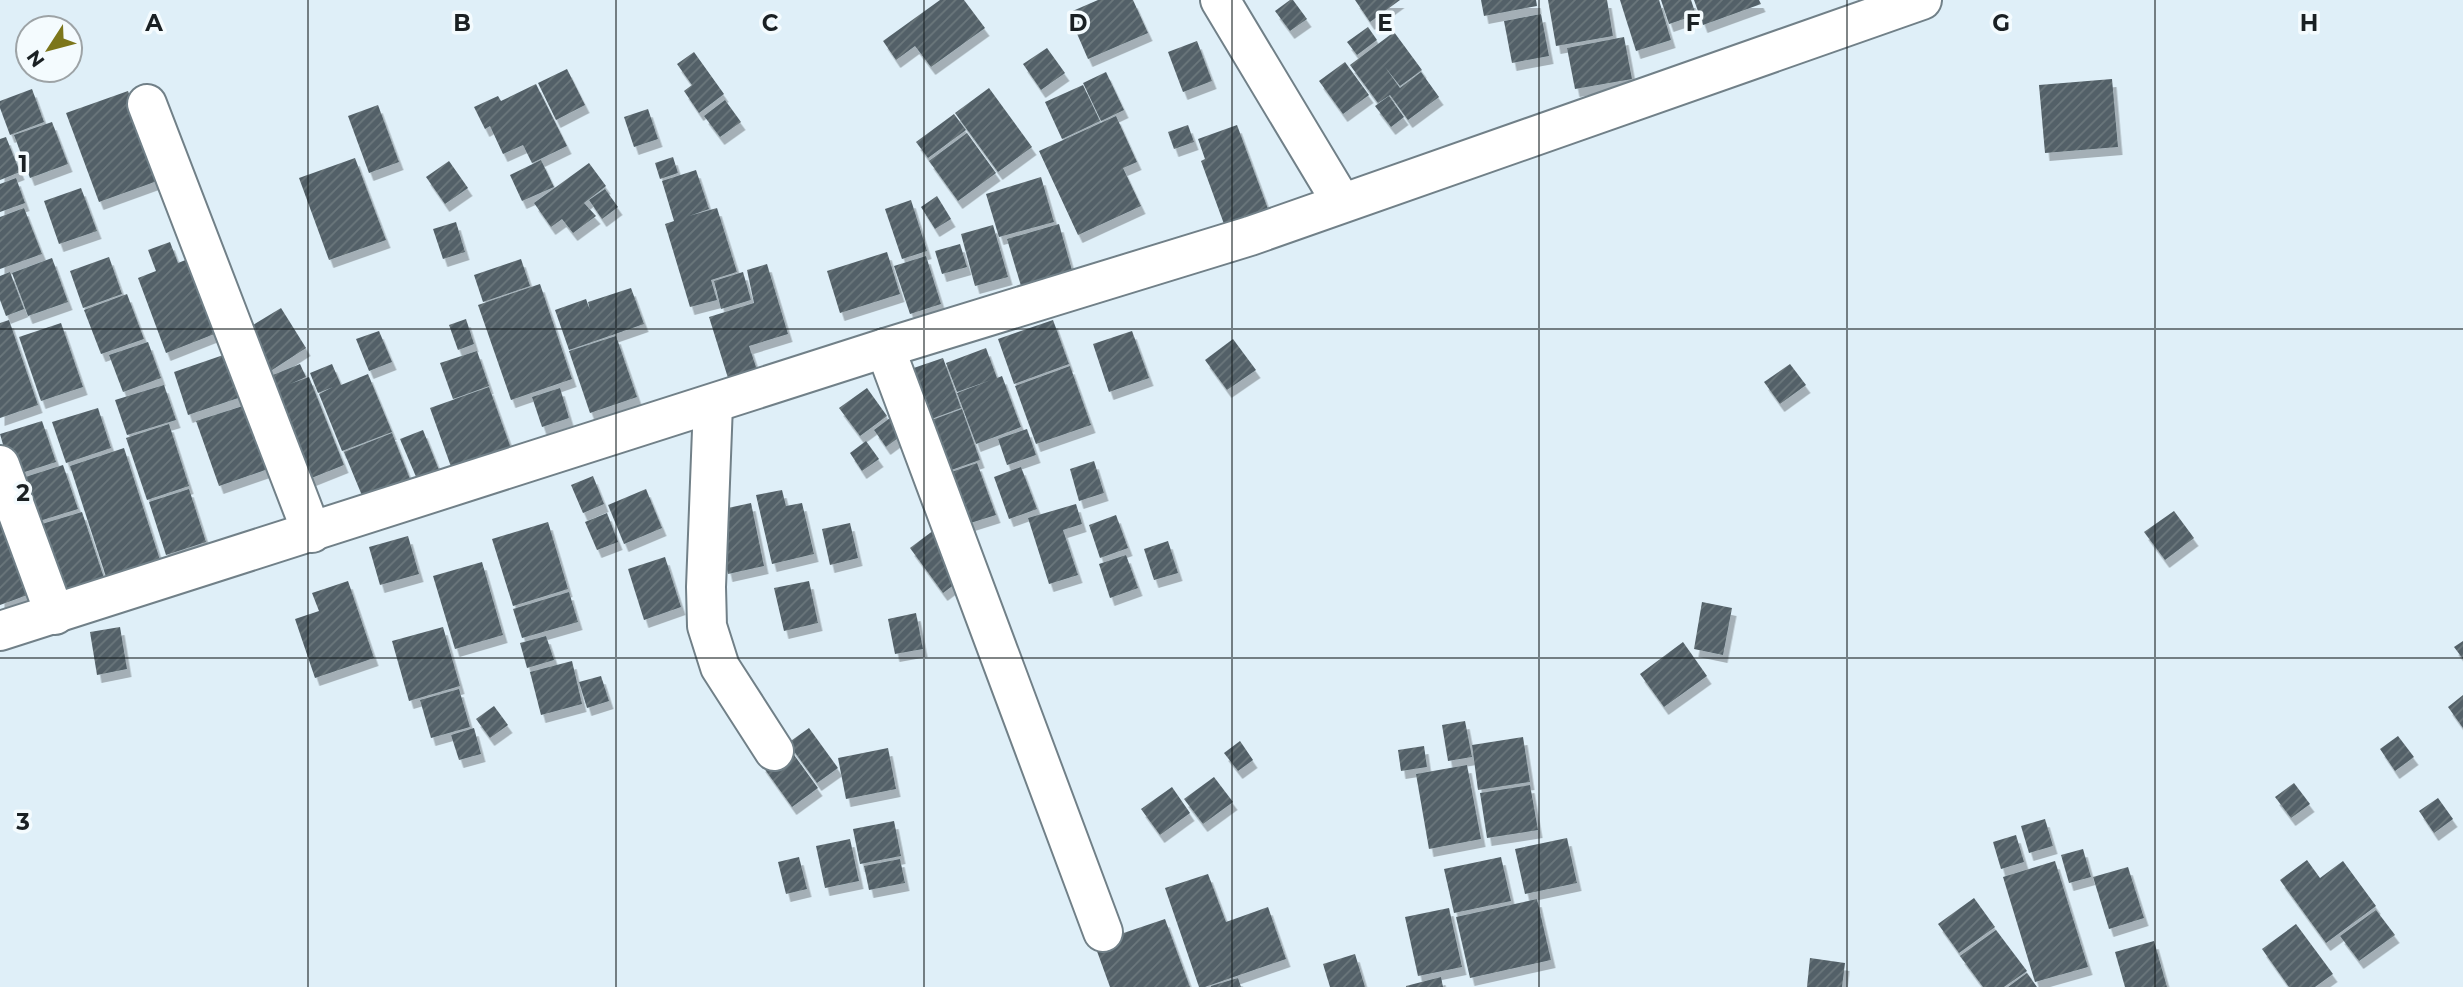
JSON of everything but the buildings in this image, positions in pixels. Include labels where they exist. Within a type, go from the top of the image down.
[{"type":"street","points":[[1220,0],[1342,203]]},
{"type":"street","points":[[0,631],[885,348],[1250,236],[1922,0]]},
{"type":"street","points":[[147,104],[312,533]]},
{"type":"street","points":[[885,348],[1104,932]]},
{"type":"street","points":[[713,404],[707,626],[720,667],[774,751]]},
{"type":"street","points":[[0,465],[55,615]]}]
